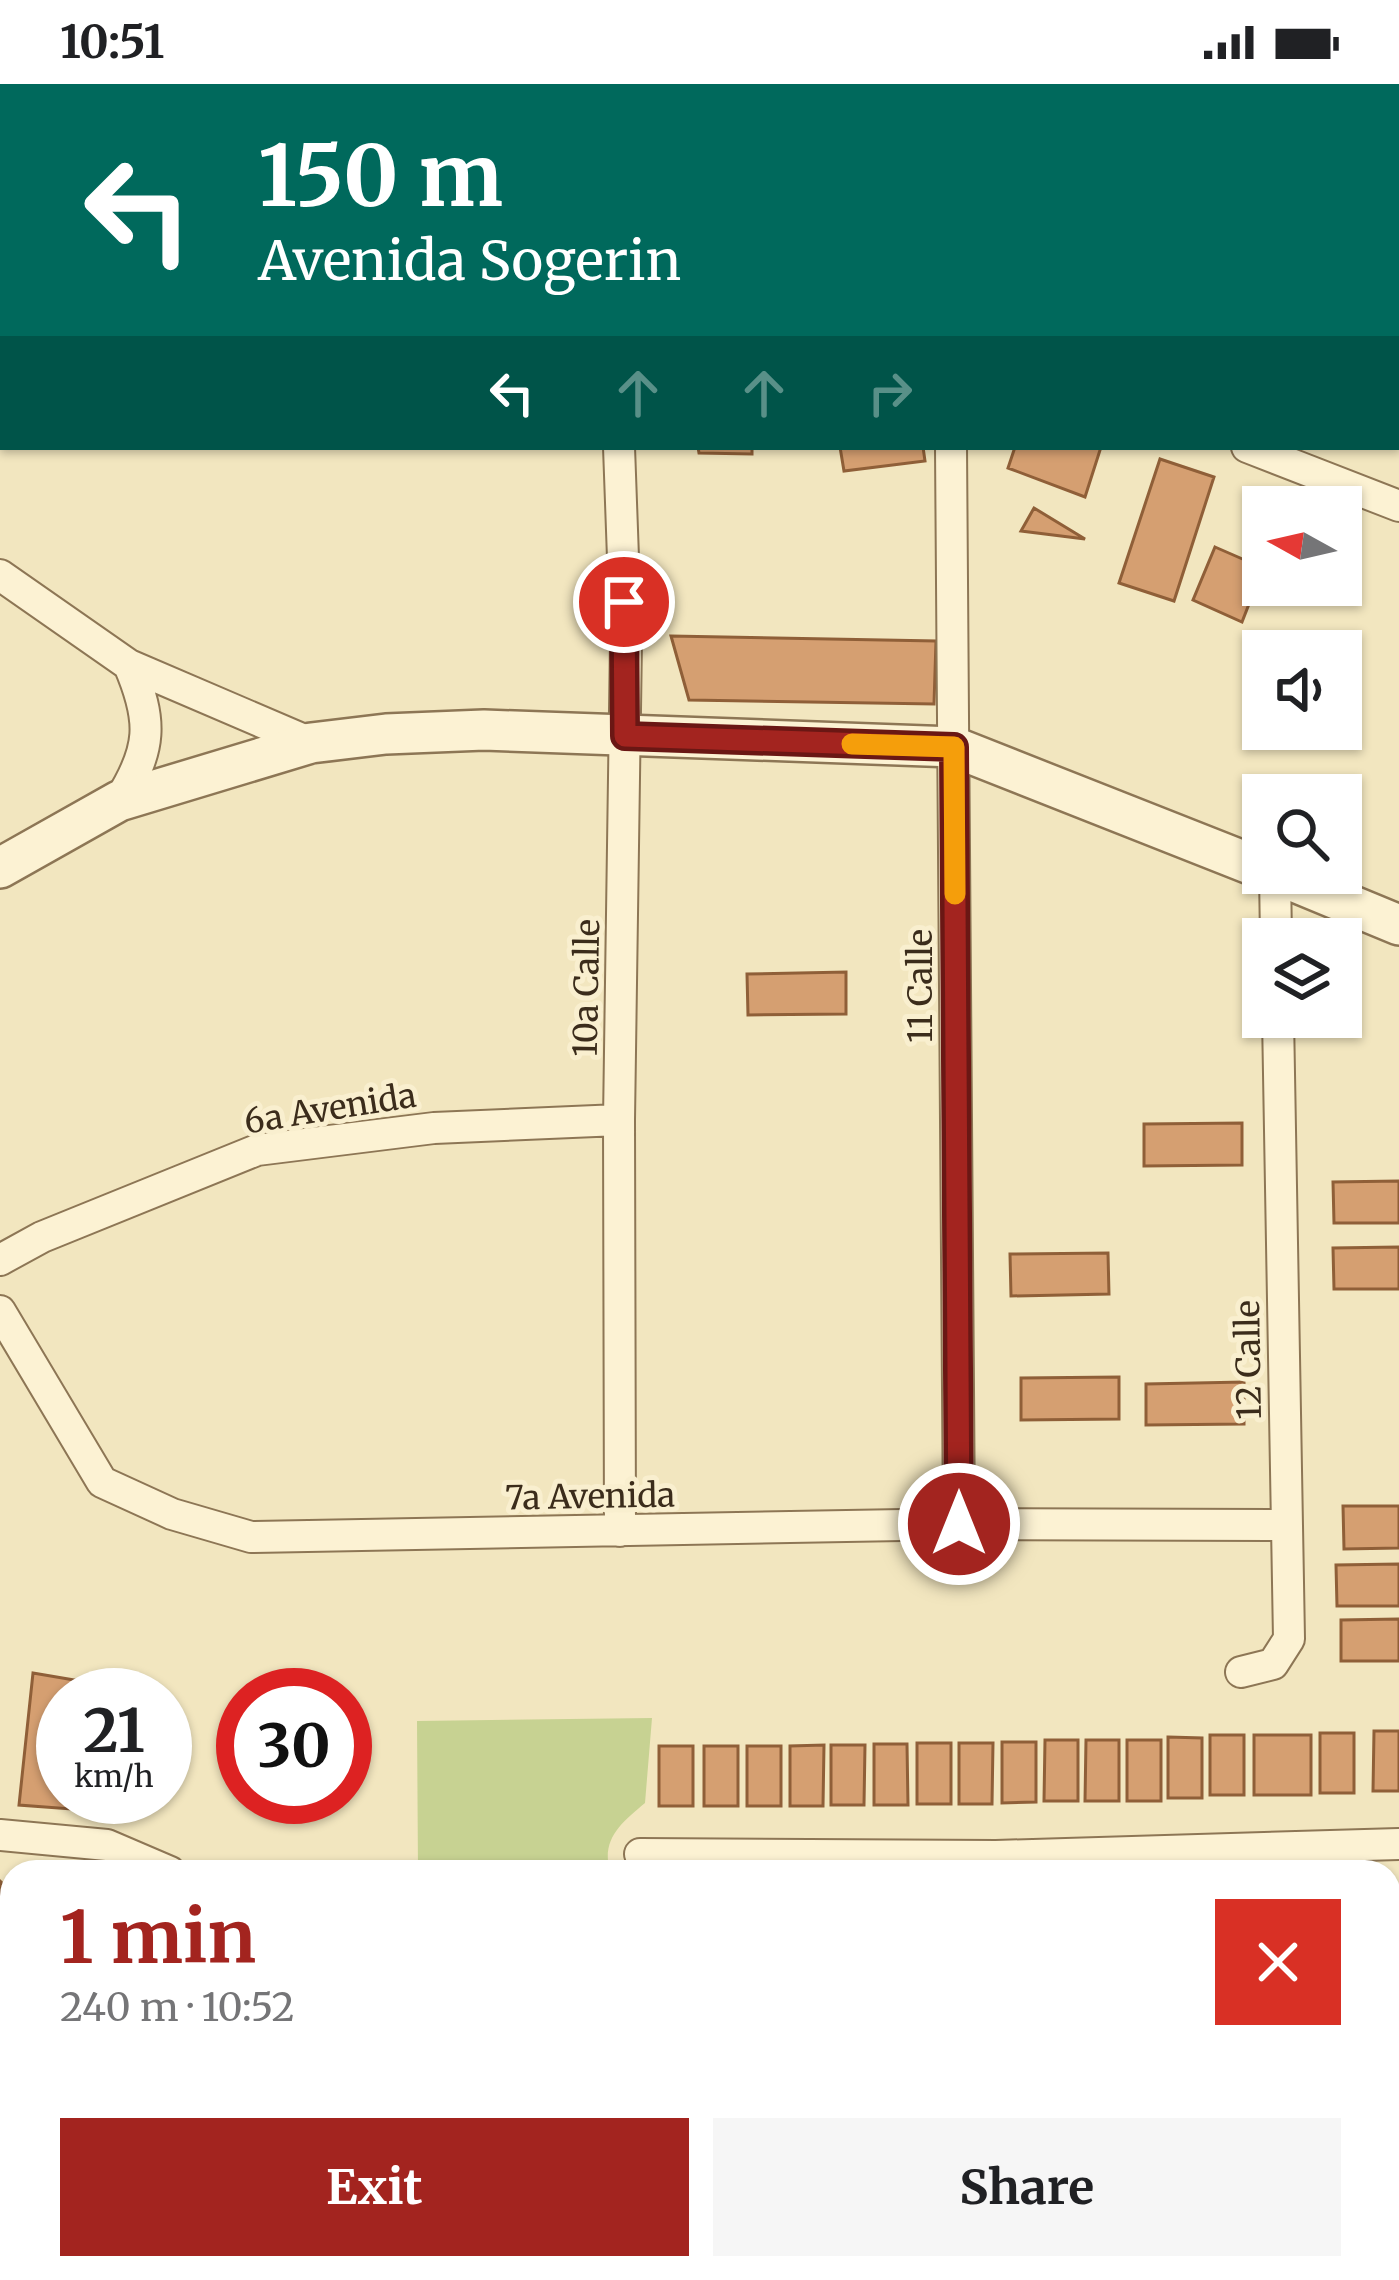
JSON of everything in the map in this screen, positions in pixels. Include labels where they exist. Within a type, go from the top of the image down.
[{"type":"street","name":"10a Calle","points":[[620,450],[625,736],[620,1531]]},
{"type":"street","name":"11 Calle","points":[[951,450],[959,1524]]},
{"type":"street","points":[[1261,450],[1399,506]]},
{"type":"street","points":[[0,575],[130,665],[311,743]]},
{"type":"street","points":[[119,801],[140,768],[147,731],[144,700],[130,665]]},
{"type":"street","points":[[0,868],[119,801],[311,743],[484,730],[954,747],[1242,861]]},
{"type":"street","points":[[1324,894],[1399,925]]},
{"type":"street","name":"12 Calle","points":[[1241,1672],[1273,1664],[1289,1639],[1278,1038]]},
{"type":"street","name":"6a Avenida","points":[[0,1260],[42,1237],[257,1150],[434,1128],[620,1120]]},
{"type":"street","name":"7a Avenida","points":[[0,1311],[102,1481],[172,1514],[251,1537],[959,1524],[1288,1525]]},
{"type":"street","points":[[0,1835],[107,1844],[143,1860]]},
{"type":"street","points":[[1241,1860],[1304,1859],[1364,1844],[1399,1844]]},
{"type":"street","points":[[1364,1844],[1399,1859]]},
{"type":"street","points":[[640,1854],[851,1860]]},
{"type":"green space","points":[[652,1718],[645,1803],[621,1825],[611,1841],[608,1860],[418,1860],[417,1721]]},
{"type":"building","points":[[698,450],[752,450],[752,454]]},
{"type":"building","points":[[840,450],[923,450],[925,461],[844,471]]},
{"type":"building","points":[[1014,450],[1100,450],[1085,497],[1008,468]]},
{"type":"building","points":[[1160,459],[1214,477],[1174,601],[1119,583]]},
{"type":"building","points":[[1034,508],[1085,539],[1021,531]]},
{"type":"building","points":[[1215,547],[1242,559],[1242,606],[1248,606],[1242,622],[1193,600]]},
{"type":"building","points":[[671,636],[936,641],[934,704],[689,700]]},
{"type":"building","points":[[846,972],[846,1014],[748,1015],[747,974]]},
{"type":"building","points":[[1242,1123],[1242,1165],[1144,1166],[1144,1124]]},
{"type":"building","points":[[1399,1181],[1399,1223],[1334,1223],[1333,1182]]},
{"type":"building","points":[[1399,1247],[1399,1289],[1334,1289],[1333,1248]]},
{"type":"building","points":[[1108,1253],[1109,1294],[1011,1296],[1010,1254]]},
{"type":"building","points":[[1119,1377],[1119,1419],[1021,1420],[1021,1378]]},
{"type":"building","points":[[1244,1382],[1244,1424],[1146,1425],[1146,1384]]},
{"type":"building","points":[[1343,1506],[1399,1506],[1399,1548],[1344,1549]]},
{"type":"building","points":[[1399,1564],[1399,1606],[1337,1606],[1336,1565]]},
{"type":"building","points":[[1399,1619],[1399,1661],[1341,1661],[1341,1620]]},
{"type":"building","points":[[33,1673],[36,1806],[19,1805]]},
{"type":"building","points":[[1374,1731],[1399,1731],[1399,1791],[1373,1791]]},
{"type":"building","points":[[1320,1733],[1354,1733],[1354,1793],[1320,1793]]},
{"type":"building","points":[[1210,1735],[1244,1735],[1244,1795],[1210,1795]]},
{"type":"building","points":[[1254,1735],[1311,1735],[1311,1795],[1254,1795]]},
{"type":"building","points":[[1168,1737],[1202,1738],[1202,1798],[1168,1798]]},
{"type":"building","points":[[1045,1740],[1078,1740],[1078,1801],[1044,1801]]},
{"type":"building","points":[[1086,1740],[1119,1740],[1119,1801],[1085,1801]]},
{"type":"building","points":[[1127,1740],[1161,1740],[1161,1801],[1127,1801]]},
{"type":"building","points":[[1002,1742],[1036,1742],[1036,1802],[1002,1803]]},
{"type":"building","points":[[917,1743],[951,1743],[951,1804],[917,1804]]},
{"type":"building","points":[[959,1743],[993,1743],[992,1804],[959,1804]]},
{"type":"building","points":[[874,1744],[907,1744],[908,1805],[874,1805]]},
{"type":"building","points":[[824,1745],[823,1806],[790,1806],[790,1746]]},
{"type":"building","points":[[831,1745],[865,1745],[864,1805],[831,1805]]},
{"type":"building","points":[[659,1746],[693,1746],[693,1806],[659,1806]]},
{"type":"building","points":[[704,1746],[738,1746],[738,1806],[704,1806]]},
{"type":"building","points":[[747,1746],[781,1746],[781,1806],[747,1806]]},
{"type":"slow traffic","points":[[852,744],[954,747],[955,894]]},
{"type":"route","points":[[624,602],[625,736],[954,747],[959,1524]]}]
